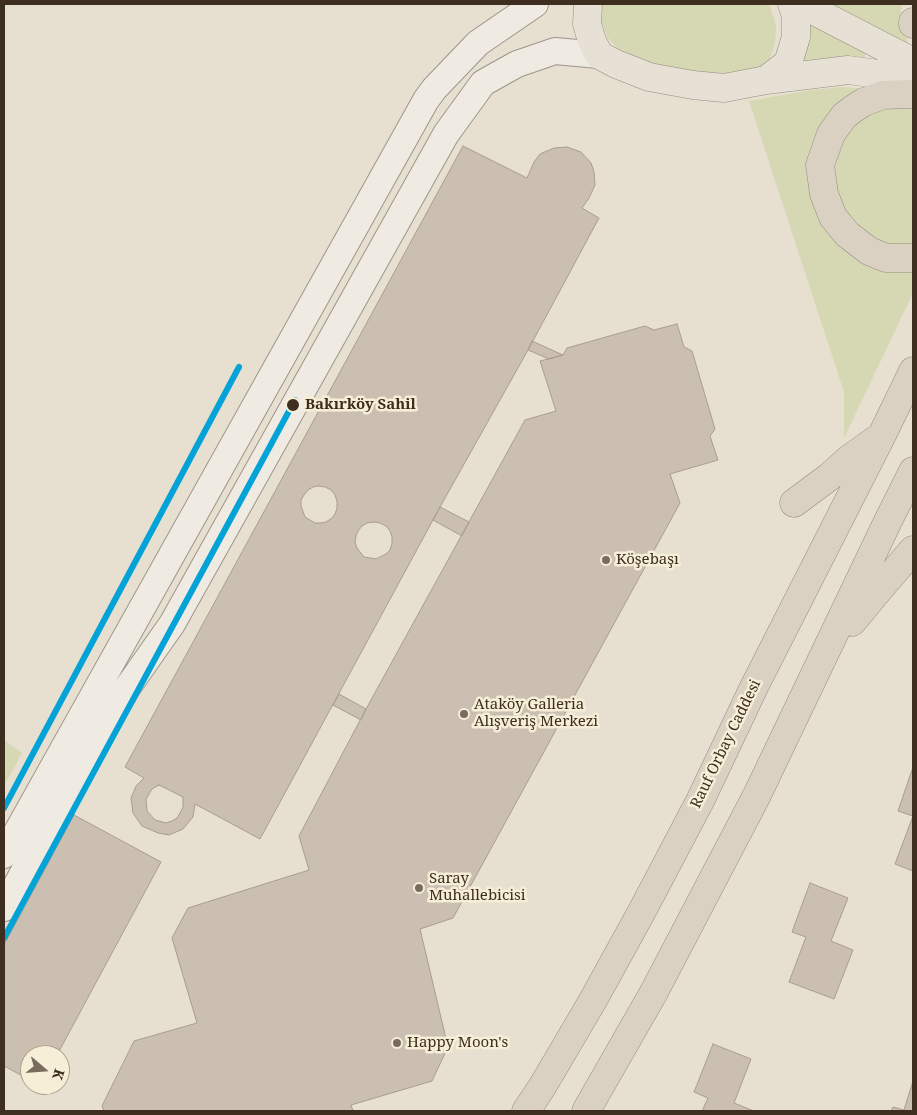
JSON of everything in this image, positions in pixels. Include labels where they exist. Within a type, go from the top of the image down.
[{"type":"highway","points":[[913,94],[883,95],[853,108],[844,116],[832,134],[820,165],[824,194],[833,217],[847,234],[869,251],[886,258],[913,258]]},
{"type":"highway","name":"Rauf Orbay Caddesi","points":[[526,1111],[587,1010],[700,801],[754,686],[913,371]]},
{"type":"highway","points":[[794,503],[882,435]]},
{"type":"highway","points":[[586,1111],[654,992],[757,795],[913,471]]},
{"type":"highway","points":[[823,658],[880,587],[913,550]]},
{"type":"main road","points":[[588,4],[587,24],[599,54],[616,64],[649,77],[693,85],[724,88],[766,80],[848,70],[878,74],[913,85]]},
{"type":"main road","points":[[766,80],[788,63],[796,37],[796,16],[792,4]]},
{"type":"main road","points":[[801,4],[913,62]]},
{"type":"street","points":[[4,855],[426,100],[434,89],[478,43],[535,4]]},
{"type":"street","points":[[4,908],[126,688],[172,624],[446,134],[483,84],[517,64],[555,51],[599,54]]},
{"type":"green space","points":[[601,4],[768,4],[776,25],[775,44],[768,63],[740,80],[665,71],[621,52],[607,37],[601,20]]},
{"type":"green space","points":[[832,4],[902,4],[900,19],[909,45]]},
{"type":"green space","points":[[800,19],[865,51],[865,58],[790,61]]},
{"type":"green space","points":[[841,87],[869,89],[840,106],[826,227],[841,248],[862,261],[889,271],[913,272],[913,293],[844,438],[844,392],[749,101],[811,90]]},
{"type":"green space","points":[[907,106],[913,109],[913,247],[904,248],[880,243],[853,226],[838,201],[833,174],[837,148],[851,125],[873,109]]},
{"type":"green space","points":[[4,740],[22,753],[4,786]]},
{"type":"building","points":[[463,146],[527,178],[540,154],[554,148],[567,147],[581,152],[591,163],[595,185],[582,208],[599,218],[260,839],[195,804],[193,817],[183,829],[169,835],[158,833],[142,826],[133,813],[131,798],[136,786],[144,778],[125,767]],"holes":[[[319,486],[331,490],[335,495],[337,508],[332,518],[326,522],[315,523],[305,517],[301,500],[308,490]],[[374,522],[386,526],[392,537],[390,550],[376,559],[364,557],[355,542],[358,531],[367,523]],[[159,785],[183,797],[183,807],[177,818],[166,823],[155,820],[147,811],[146,799],[152,789]]]},
{"type":"building","name":"Ataköy Galleria Alışveriş Merkezi","points":[[677,324],[684,347],[692,351],[715,429],[710,436],[718,460],[670,474],[680,503],[453,918],[420,929],[448,1047],[432,1081],[351,1105],[353,1111],[104,1111],[102,1106],[134,1041],[197,1023],[172,938],[188,908],[309,870],[299,836],[366,709],[525,420],[556,411],[540,361],[563,355],[567,348],[645,326],[654,330]]},
{"type":"building","points":[[532,341],[563,355],[549,359],[528,350]]},
{"type":"building","points":[[440,507],[469,522],[462,536],[433,520]]},
{"type":"building","points":[[339,694],[366,709],[361,720],[333,705]]},
{"type":"building","points":[[913,767],[913,816],[898,811]]},
{"type":"building","points":[[74,815],[161,862],[62,1045],[20,1045],[20,1075],[4,1066],[4,945]]},
{"type":"building","points":[[913,816],[913,871],[895,864]]},
{"type":"building","points":[[810,883],[848,898],[831,941],[853,950],[834,999],[789,982],[806,937],[792,932]]},
{"type":"building","points":[[713,1044],[751,1059],[734,1103],[754,1111],[702,1111],[708,1098],[694,1092]]},
{"type":"building","points":[[913,1081],[913,1111],[891,1111],[893,1107],[904,1110]]},
{"type":"transit line","points":[[4,808],[239,367]]},
{"type":"transit line","points":[[4,938],[295,400]]},
{"type":"place","name":"Bakırköy Sahil","points":[[293,405]]},
{"type":"place","name":"Köşebaşı","points":[[606,560]]},
{"type":"place","name":"Ataköy Galleria Alışveriş Merkezi","points":[[464,714]]},
{"type":"place","name":"Saray Muhallebicisi","points":[[419,888]]},
{"type":"place","name":"Happy Moon's","points":[[397,1043]]}]
